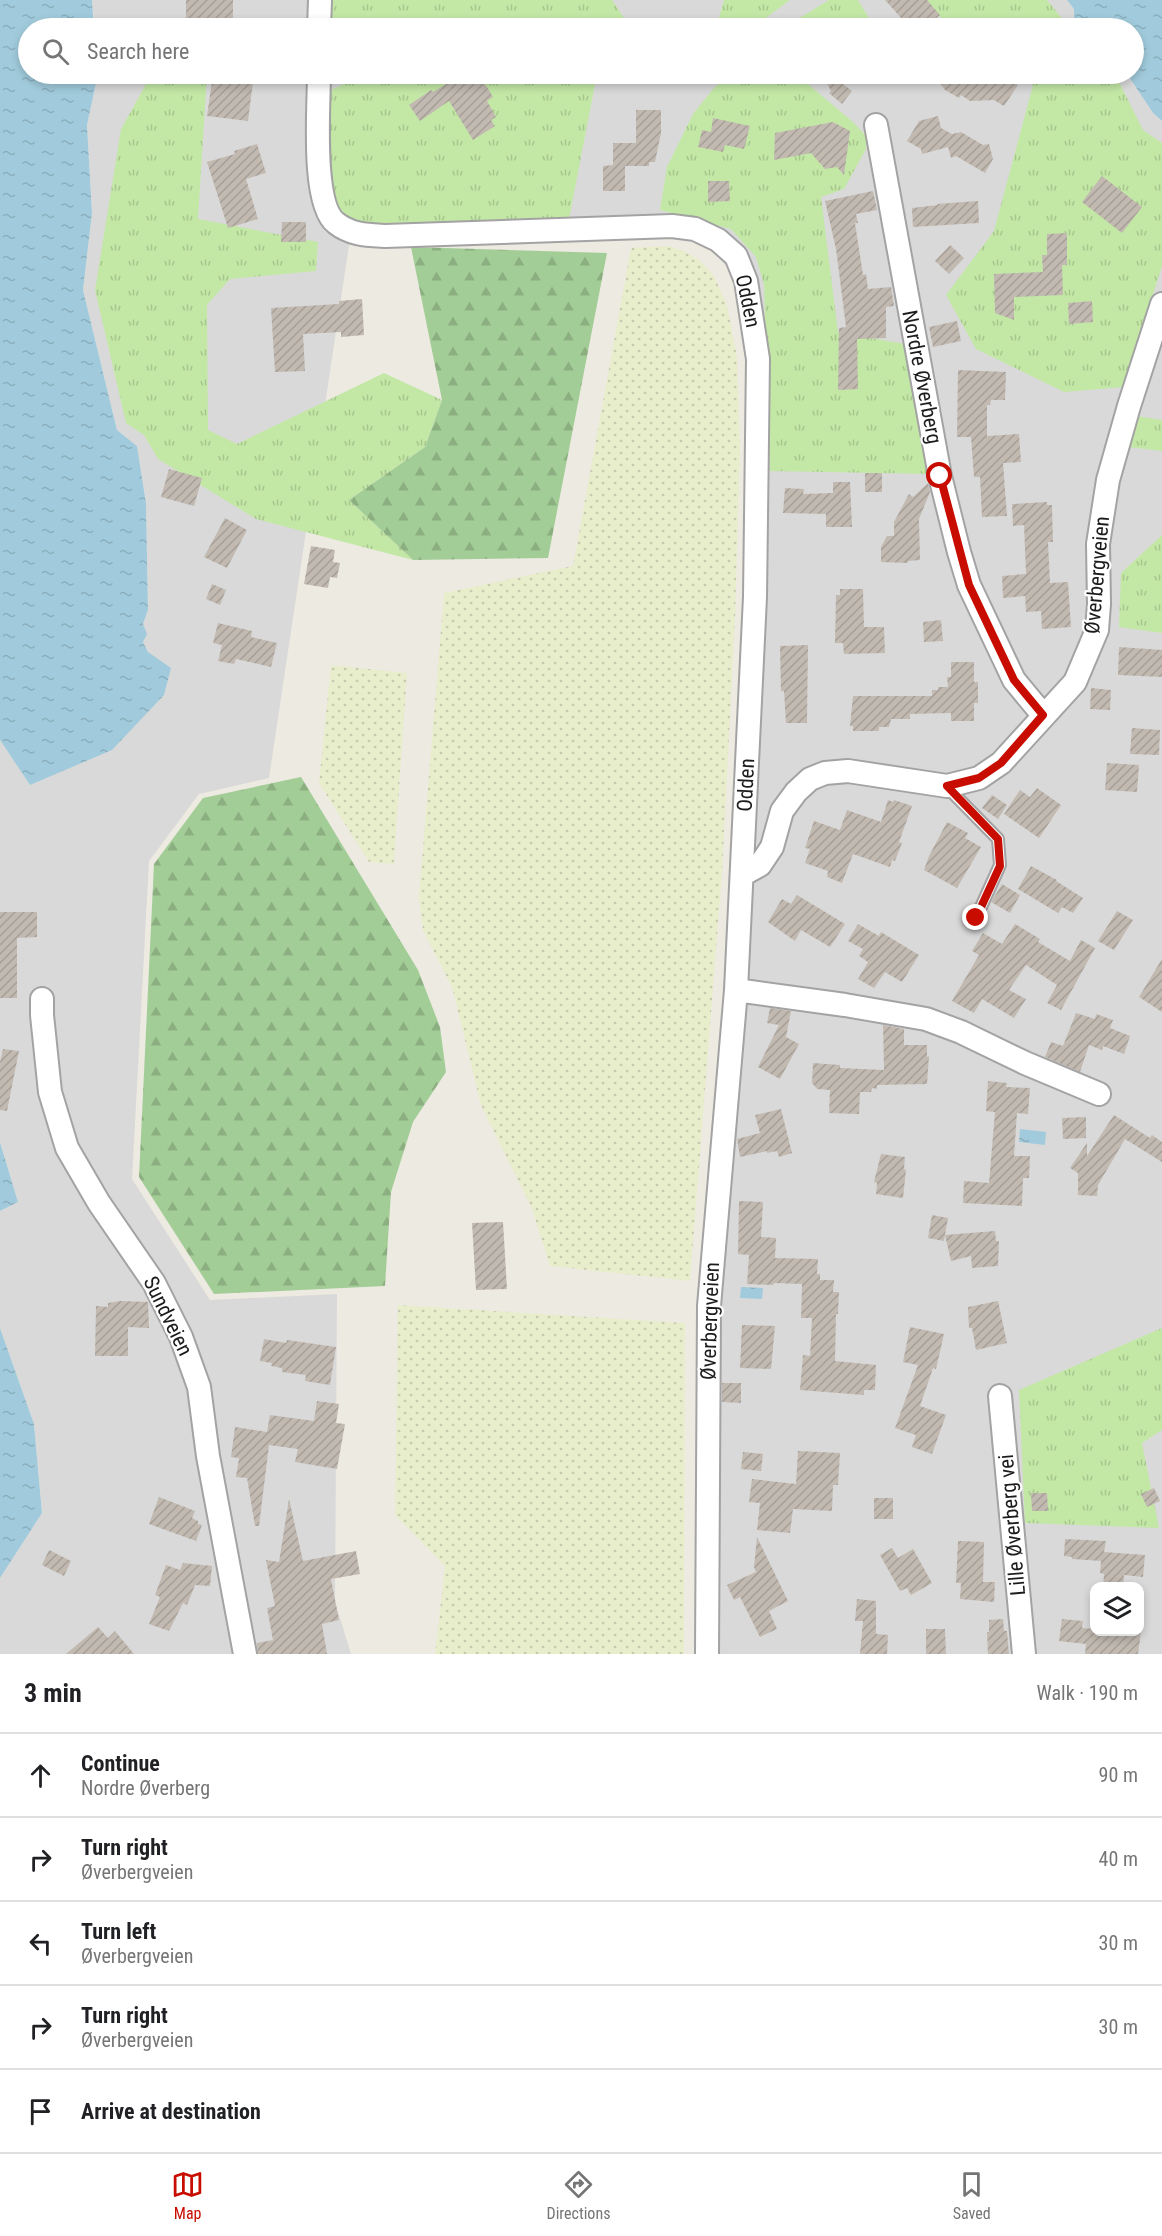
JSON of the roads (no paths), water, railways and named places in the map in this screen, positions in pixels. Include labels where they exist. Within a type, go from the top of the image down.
[{"type":"street","points":[[319,18],[320,0]]},
{"type":"street","name":"Odden","points":[[319,84],[320,185],[326,208],[335,222],[350,231],[385,236],[672,226],[695,229],[718,240],[736,256],[747,281],[758,359],[755,597],[742,876]]},
{"type":"street","name":"Nordre Øverberg","points":[[876,124],[940,476],[959,552],[969,585],[1014,680],[1043,715]]},
{"type":"street","name":"Øverbergveien","points":[[706,1654],[709,1306],[736,990],[742,876],[760,865],[772,847],[782,811],[810,778],[825,773],[848,771],[947,786],[979,778],[1001,763],[1075,682],[1097,630],[1098,544],[1108,480],[1162,304]]},
{"type":"street","points":[[736,990],[926,1019],[1099,1094]]},
{"type":"street","name":"Sundveien","points":[[42,999],[50,1092],[67,1148],[99,1203],[154,1283],[182,1337],[199,1387],[208,1456],[245,1654]]},
{"type":"street","name":"Lille Øverberg vei","points":[[1000,1396],[1024,1654]]},
{"type":"lane","points":[[947,786],[998,839],[1000,866],[976,918]]},
{"type":"water","points":[[0,0],[92,0],[93,18],[18,18],[18,84],[96,84],[87,125],[92,213],[83,290],[117,430],[137,446],[146,503],[148,610],[143,624],[147,634],[143,642],[148,652],[171,668],[164,695],[112,750],[30,785],[0,740]]},
{"type":"water","points":[[1067,0],[1162,0],[1162,121],[1153,113],[1134,84],[1144,84],[1144,18],[1074,18],[1074,9]]},
{"type":"water","points":[[1020,1129],[1046,1132],[1045,1145],[1019,1142]]},
{"type":"water","points":[[0,1142],[18,1202],[0,1211]]},
{"type":"water","points":[[741,1287],[763,1288],[762,1299],[740,1298]]},
{"type":"water","points":[[0,1328],[34,1424],[42,1513],[0,1578]]}]
